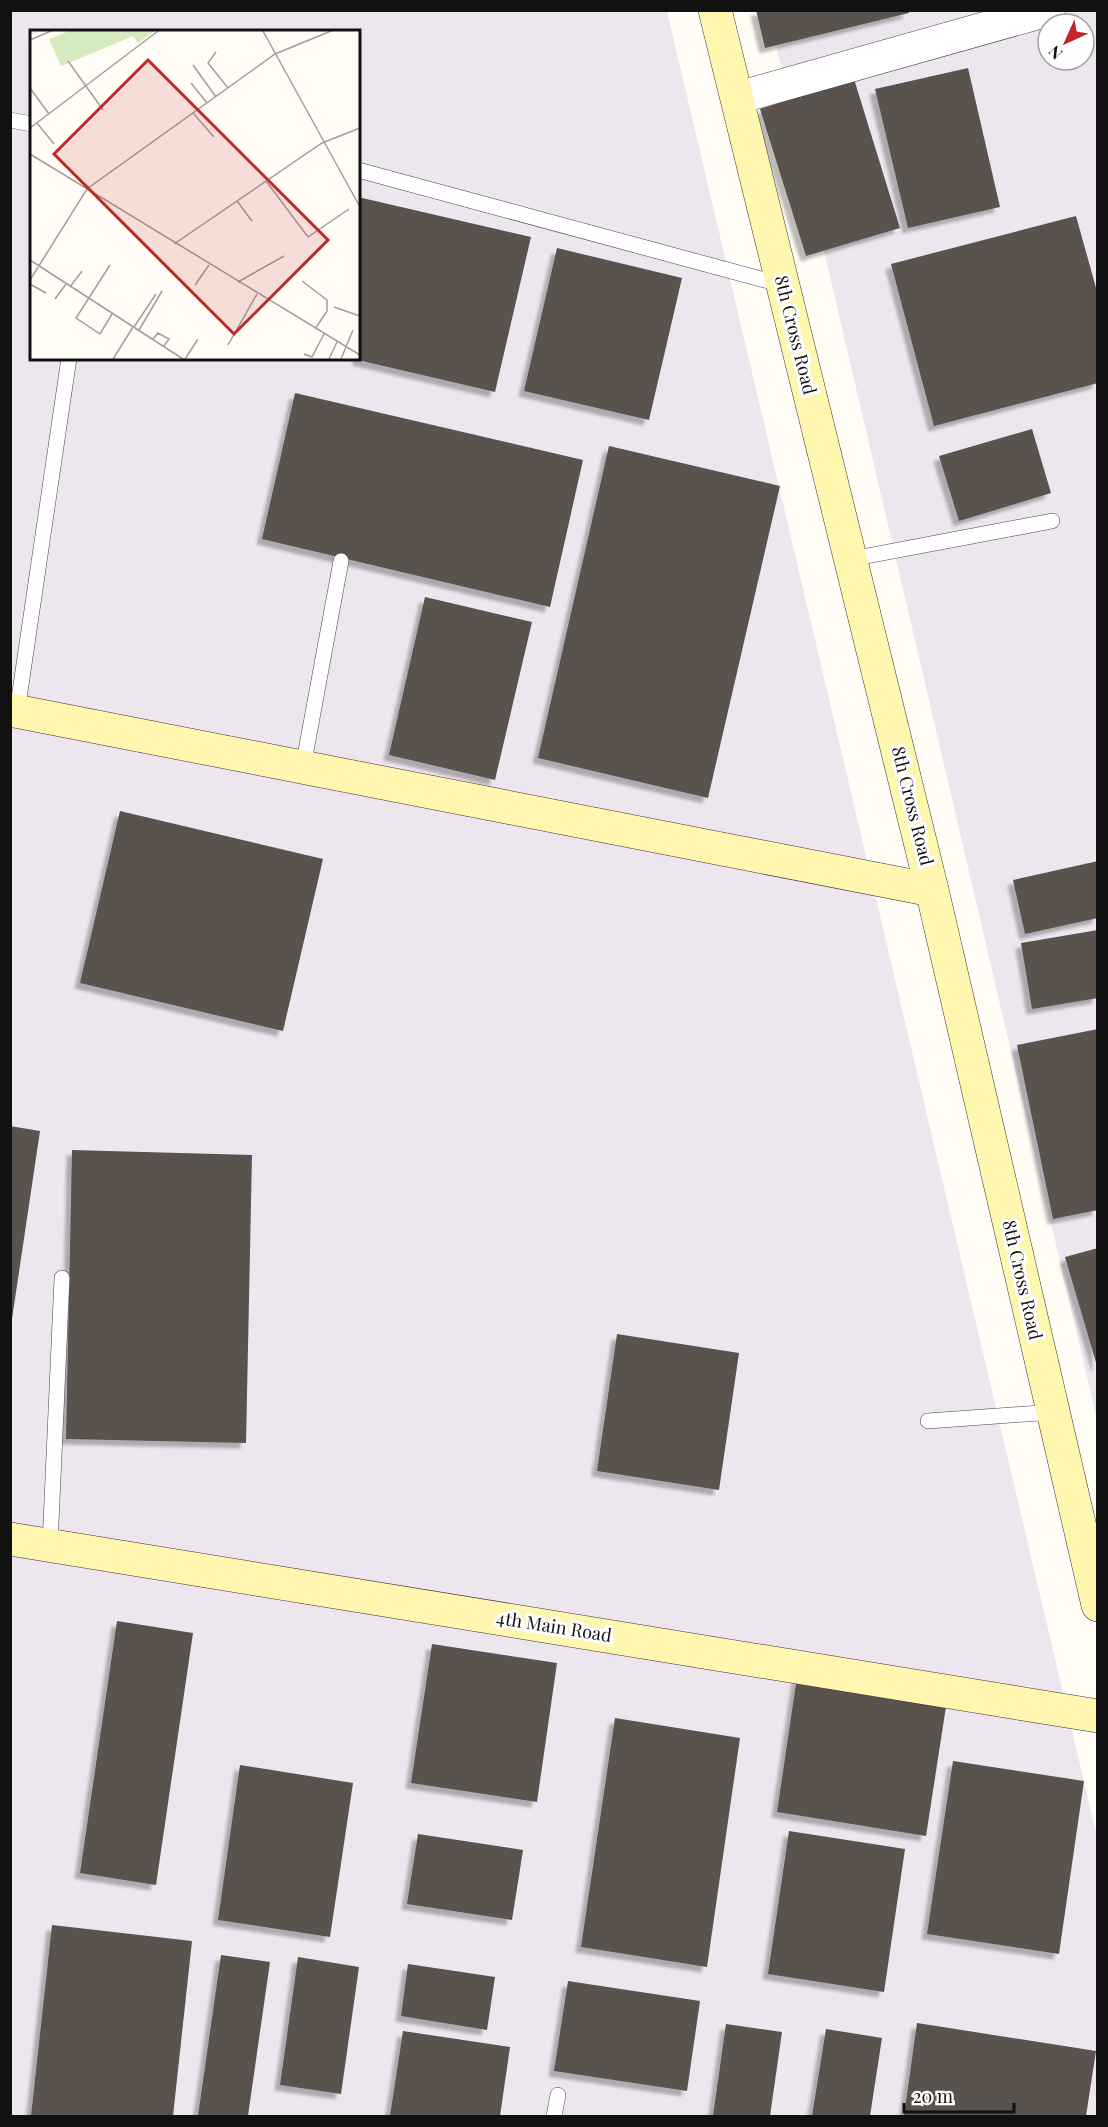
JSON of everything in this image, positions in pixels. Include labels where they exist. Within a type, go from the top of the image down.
[{"type":"street","name":"8th Cross Road","points":[[715,10],[932,890],[1098,1605]]},
{"type":"street","points":[[736,98],[1049,10]]},
{"type":"street","points":[[14,711],[932,890]]},
{"type":"street","name":"4th Main Road","points":[[10,1539],[1098,1716]]},
{"type":"lane","points":[[10,120],[30,124]]},
{"type":"lane","points":[[360,171],[783,285]]},
{"type":"lane","points":[[14,711],[69,360]]},
{"type":"lane","points":[[851,559],[1052,521]]},
{"type":"lane","points":[[303,767],[341,561]]},
{"type":"lane","points":[[50,1545],[62,1278]]},
{"type":"lane","points":[[928,1421],[1053,1412]]},
{"type":"lane","points":[[554,2116],[558,2095]]},
{"type":"shaded area","points":[[11,11],[667,11],[1097,1837],[1097,2116],[11,2116]]},
{"type":"shaded area","points":[[768,11],[1097,11],[1097,1420]]},
{"type":"building","points":[[756,10],[908,10],[909,13],[765,48]]},
{"type":"building","points":[[968,68],[1000,207],[908,228],[875,89]]},
{"type":"building","points":[[854,79],[900,228],[806,256],[760,109]]},
{"type":"building","points":[[360,197],[531,237],[495,392],[358,360],[360,360]]},
{"type":"building","points":[[1076,216],[1098,295],[1098,383],[934,426],[891,264]]},
{"type":"building","points":[[557,248],[682,278],[649,420],[524,391]]},
{"type":"building","points":[[295,393],[583,460],[550,607],[262,539]]},
{"type":"building","points":[[1032,429],[1051,493],[959,521],[939,456]]},
{"type":"building","points":[[609,446],[780,486],[708,798],[538,758]]},
{"type":"building","points":[[425,597],[532,622],[495,780],[389,755]]},
{"type":"building","points":[[120,811],[323,859],[283,1031],[80,983]]},
{"type":"building","points":[[1098,861],[1098,918],[1025,934],[1013,880]]},
{"type":"building","points":[[1098,930],[1098,998],[1032,1009],[1021,943]]},
{"type":"building","points":[[1098,1029],[1098,1210],[1053,1219],[1017,1045]]},
{"type":"building","points":[[10,1126],[40,1131],[12,1319],[10,1319]]},
{"type":"building","points":[[72,1150],[252,1155],[246,1443],[66,1439]]},
{"type":"building","points":[[1098,1248],[1098,1366],[1097,1366],[1065,1257]]},
{"type":"building","points":[[617,1334],[739,1353],[719,1490],[597,1471]]},
{"type":"building","points":[[117,1621],[193,1633],[156,1885],[80,1873]]},
{"type":"building","points":[[432,1644],[557,1663],[537,1802],[411,1783]]},
{"type":"building","points":[[797,1677],[947,1700],[926,1836],[777,1812]]},
{"type":"building","points":[[615,1718],[740,1738],[707,1967],[581,1947]]},
{"type":"building","points":[[953,1761],[1084,1781],[1059,1954],[927,1934]]},
{"type":"building","points":[[240,1765],[353,1783],[330,1937],[218,1920]]},
{"type":"building","points":[[789,1831],[905,1849],[884,1992],[768,1974]]},
{"type":"building","points":[[418,1834],[523,1850],[512,1920],[407,1904]]},
{"type":"building","points":[[52,1925],[192,1941],[173,2116],[31,2116]]},
{"type":"building","points":[[221,1955],[270,1962],[248,2116],[198,2116]]},
{"type":"building","points":[[298,1957],[359,1967],[341,2094],[280,2085]]},
{"type":"building","points":[[408,1964],[495,1977],[487,2030],[401,2016]]},
{"type":"building","points":[[568,1981],[700,2001],[687,2091],[554,2071]]},
{"type":"building","points":[[917,2023],[1096,2051],[1086,2116],[904,2116]]},
{"type":"building","points":[[726,2024],[782,2032],[770,2116],[713,2116]]},
{"type":"building","points":[[826,2029],[882,2038],[870,2116],[812,2116]]},
{"type":"building","points":[[403,2031],[510,2047],[500,2116],[390,2116]]}]
